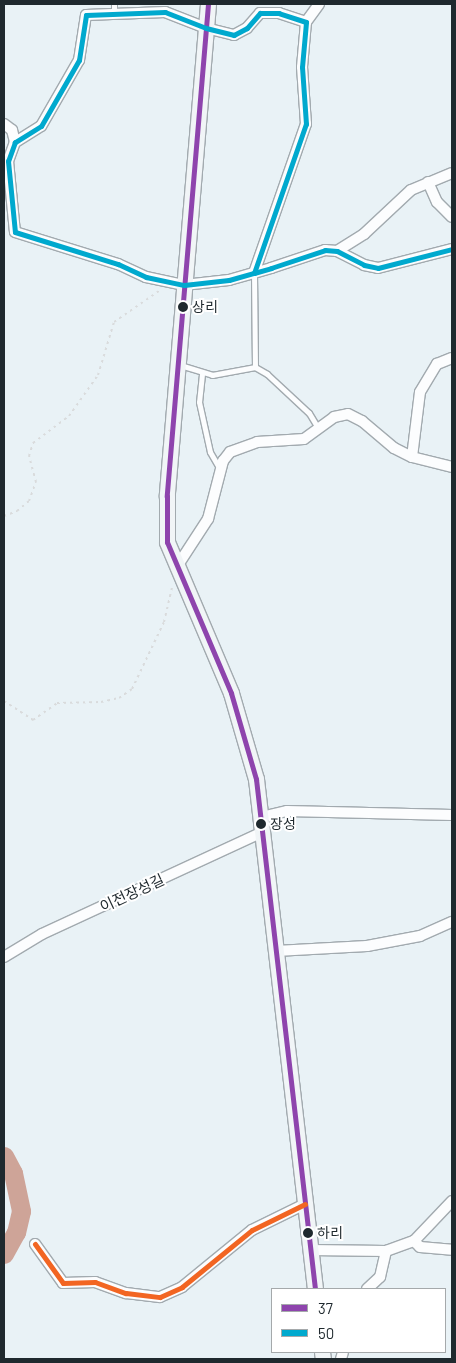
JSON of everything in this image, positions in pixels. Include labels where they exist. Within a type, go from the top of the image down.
[{"type":"main road","points":[[208,4],[184,285],[167,542],[176,568],[231,693],[256,779],[314,1288]]},
{"type":"street","points":[[254,273],[304,130],[307,113],[302,67],[306,22],[320,4]]},
{"type":"street","points":[[15,142],[41,126],[79,60],[86,16],[114,8],[165,12],[206,28],[234,34],[247,28],[260,13],[267,12],[306,22]]},
{"type":"street","points":[[4,124],[12,130],[15,142],[8,161],[7,177],[14,232],[165,281],[184,285],[229,280],[325,250],[336,251],[364,265],[378,268],[452,249]]},
{"type":"street","points":[[336,251],[364,234],[411,190],[452,173]]},
{"type":"street","points":[[428,182],[437,202],[452,217]]},
{"type":"street","points":[[412,457],[420,392],[437,364],[452,358]]},
{"type":"street","points":[[176,568],[208,519],[220,469],[230,452],[257,442],[304,439],[319,430],[334,417],[348,414],[362,421],[394,448],[412,457],[452,466]]},
{"type":"street","name":"이전장성길","points":[[4,957],[42,934],[287,811],[452,815]]},
{"type":"street","points":[[276,952],[367,946],[420,936],[452,922]]},
{"type":"street","points":[[310,1250],[386,1251],[414,1241],[452,1201]]},
{"type":"street","points":[[35,1244],[63,1283],[95,1282],[126,1293],[160,1297],[182,1287],[252,1230],[305,1204]]},
{"type":"street","points":[[414,1241],[420,1247],[452,1250]]},
{"type":"street","points":[[368,1288],[380,1277],[386,1251]]},
{"type":"lane","points":[[254,273],[254,367]]},
{"type":"lane","points":[[178,364],[202,374],[254,367],[268,374],[309,413],[319,430]]},
{"type":"lane","points":[[202,374],[199,402],[210,452],[220,469]]},
{"type":"path","points":[[4,516],[17,511],[29,501],[36,482],[29,456],[33,443],[69,416],[98,375],[114,322],[162,288],[165,281]]},
{"type":"path","points":[[4,701],[33,720],[57,703],[101,702],[119,698],[132,688],[164,622],[176,568]]},
{"type":"waterway","points":[[4,1156],[13,1173],[21,1211],[16,1232],[4,1254]]},
{"type":"transit line","name":"37","points":[[208,4],[167,496],[167,542],[231,693],[256,779],[315,1288]]},
{"type":"transit line","name":"50","points":[[254,273],[306,124],[302,67],[306,22],[279,13],[260,13],[247,28],[234,35],[206,28],[165,12],[86,15],[79,60],[41,126],[15,142],[8,161],[15,232],[118,264],[146,277],[184,285],[229,280],[254,273],[271,268],[325,250],[337,251],[364,265],[378,268],[452,249]]},
{"type":"transit line","points":[[35,1244],[63,1283],[95,1282],[126,1293],[160,1297],[182,1287],[252,1230],[305,1204]]},
{"type":"place","name":"상리","points":[[183,307]]},
{"type":"place","name":"장성","points":[[261,824]]},
{"type":"place","name":"하리","points":[[308,1233]]}]
